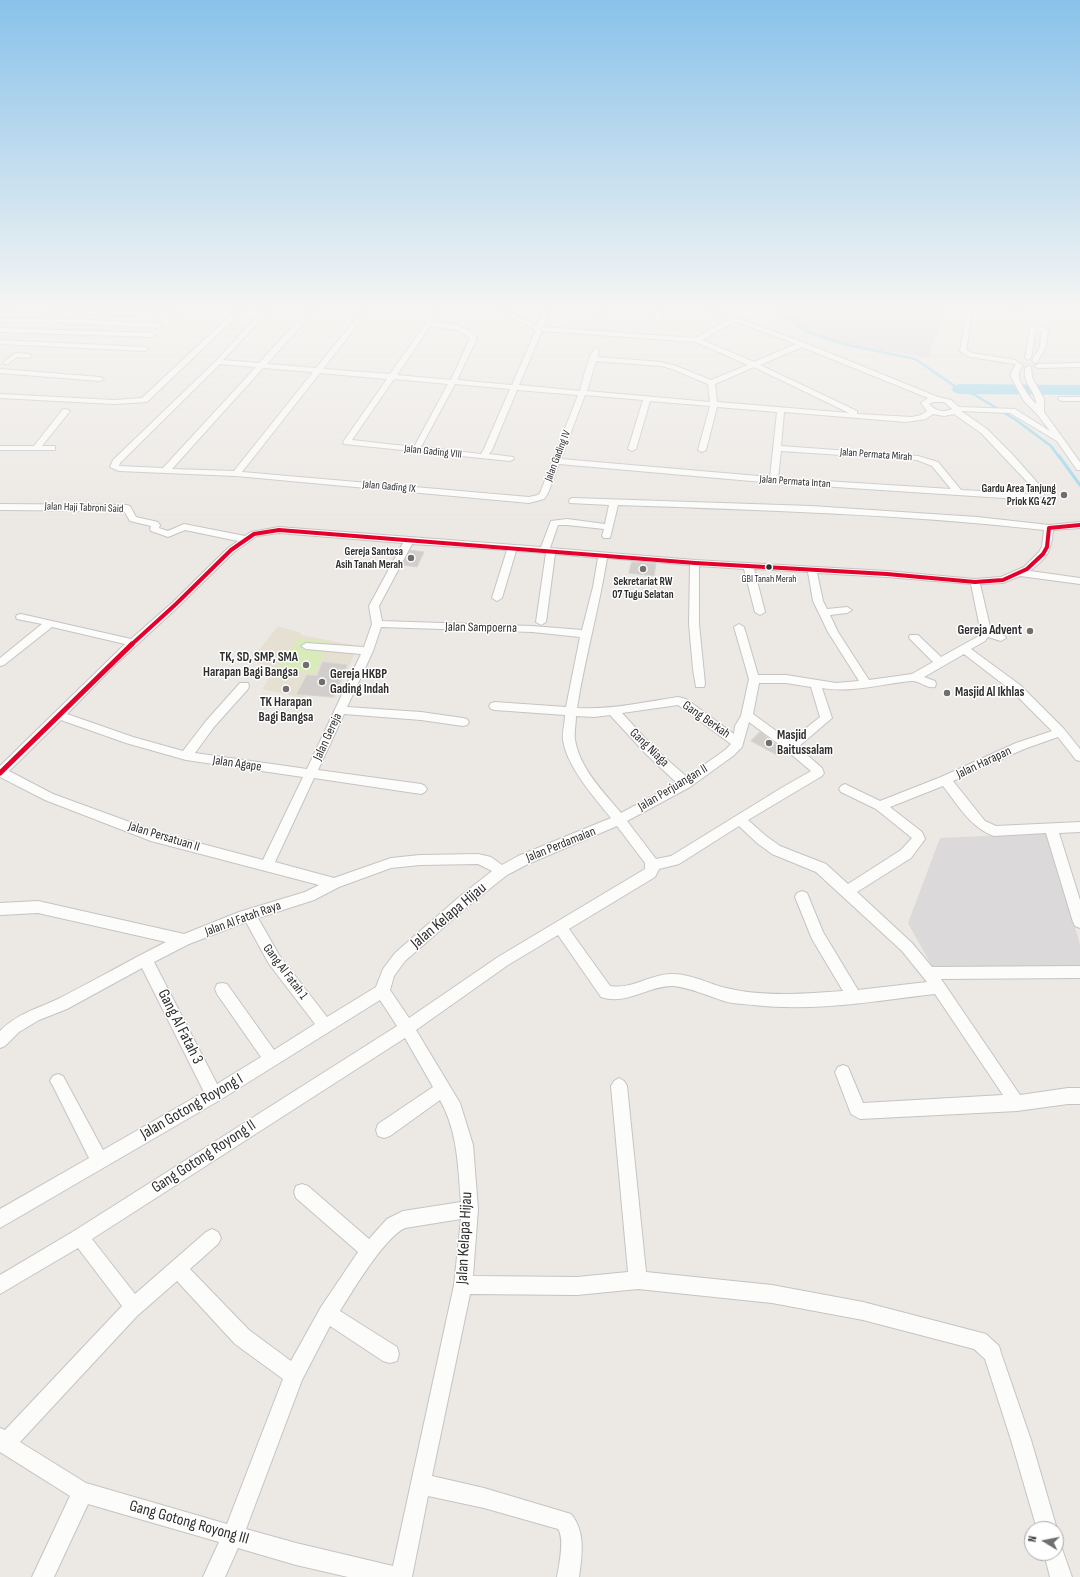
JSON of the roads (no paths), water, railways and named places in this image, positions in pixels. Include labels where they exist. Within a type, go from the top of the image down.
[{"type":"street","points":[[0,396],[114,402],[144,400],[163,383]]},
{"type":"street","name":"Jalan Gading IX","points":[[197,383],[116,462],[114,467],[119,469],[236,474],[529,500],[541,496]]},
{"type":"street","points":[[166,470],[247,383]]},
{"type":"street","points":[[236,474],[310,383]]},
{"type":"street","name":"Jalan Gading VIII","points":[[390,383],[349,445],[510,459]]},
{"type":"street","points":[[416,450],[453,383]]},
{"type":"street","points":[[460,383],[888,419],[920,418],[928,416],[932,411]]},
{"type":"street","points":[[483,456],[488,450],[517,383]]},
{"type":"street","name":"Jalan Gading IV","points":[[541,496],[544,493],[586,383]]},
{"type":"street","points":[[702,450],[714,405],[711,383]]},
{"type":"street","points":[[792,383],[861,416]]},
{"type":"street","points":[[899,383],[936,399],[952,403],[955,410]]},
{"type":"street","points":[[1040,412],[1040,399],[1032,385],[1019,385],[1027,399],[1040,412],[1080,468]]},
{"type":"street","points":[[632,449],[648,398]]},
{"type":"street","points":[[936,399],[927,401],[925,406],[932,411],[945,413],[955,410],[969,414],[989,414],[991,411],[1010,411],[1060,442]]},
{"type":"street","points":[[1062,399],[1080,399]]},
{"type":"street","points":[[774,480],[781,409]]},
{"type":"street","name":"Jalan Permata Intan","points":[[556,462],[774,480],[959,493],[1034,497],[1040,495],[1040,491],[1009,456],[984,431],[955,410]]},
{"type":"street","points":[[36,448],[66,411]]},
{"type":"street","points":[[0,448],[52,448]]},
{"type":"street","name":"Jalan Permata Mirah","points":[[778,448],[918,458],[935,464],[959,493]]},
{"type":"street","points":[[573,501],[707,504],[811,509],[970,520],[1049,530],[1080,525]]},
{"type":"street","points":[[541,622],[548,551],[554,523],[566,522],[608,531],[614,502]]},
{"type":"street","name":"Jalan Haji Tabroni Said","points":[[0,507],[127,508],[133,519],[155,524],[154,529],[168,534],[184,527],[244,539]]},
{"type":"street","points":[[0,772],[231,550],[244,539],[254,534],[279,530],[409,542],[512,548],[695,563],[975,582],[1003,580],[1021,573],[1035,562],[1047,547],[1049,530]]},
{"type":"street","name":"Jalan Gereja","points":[[267,865],[368,652],[377,624],[374,606],[409,542]]},
{"type":"street","points":[[496,598],[512,548]]},
{"type":"street","points":[[603,556],[598,587],[586,634],[571,711],[569,739],[572,750],[583,774],[654,865],[674,860],[787,790],[818,773],[818,771],[791,747],[767,728],[747,716]]},
{"type":"street","points":[[695,563],[693,582],[694,630],[700,684]]},
{"type":"street","points":[[748,566],[760,612]]},
{"type":"street","points":[[812,570],[818,601],[833,632],[866,684]]},
{"type":"street","points":[[1021,573],[1080,581]]},
{"type":"street","points":[[739,627],[754,679],[786,679],[836,687],[915,677],[941,663],[963,648],[981,640],[986,633],[975,582]]},
{"type":"street","points":[[824,612],[847,610]]},
{"type":"street","points":[[20,617],[133,643]]},
{"type":"street","points":[[0,663],[50,623]]},
{"type":"street","name":"Jalan Sampoerna","points":[[377,624],[532,629],[586,634]]},
{"type":"street","points":[[986,633],[1001,638]]},
{"type":"street","points":[[914,637],[941,663]]},
{"type":"street","points":[[306,646],[368,652]]},
{"type":"street","points":[[963,648],[1016,688],[1060,732],[1075,744],[1080,757]]},
{"type":"street","points":[[915,677],[931,684]]},
{"type":"street","name":"Jalan Perjuangan II","points":[[619,820],[686,784],[729,754],[736,747],[741,726],[747,716],[754,679]]},
{"type":"street","points":[[791,747],[826,718],[815,683]]},
{"type":"street","points":[[186,756],[210,724],[244,686]]},
{"type":"street","name":"Gang Berkah","points":[[613,711],[674,701],[682,702],[738,742]]},
{"type":"street","points":[[495,706],[594,713],[613,711]]},
{"type":"street","points":[[340,710],[421,716],[463,722]]},
{"type":"street","name":"Gang Niaga","points":[[613,711],[650,751],[686,784]]},
{"type":"street","name":"Jalan Agape","points":[[59,715],[130,740],[186,756],[311,775],[421,789]]},
{"type":"street","name":"Jalan Harapan","points":[[1060,732],[1020,746],[945,780],[981,824],[988,829],[1000,832],[1080,827]]},
{"type":"street","name":"Jalan Persatuan II","points":[[0,772],[49,797],[155,837],[334,883]]},
{"type":"street","points":[[880,806],[945,780]]},
{"type":"street","points":[[846,788],[880,806],[918,836],[918,840],[906,854],[848,891]]},
{"type":"street","name":"Jalan Perdamaian","points":[[502,871],[523,860],[619,820]]},
{"type":"street","points":[[740,820],[765,843],[776,850],[817,865],[848,891],[907,947],[929,973],[1017,1103]]},
{"type":"street","points":[[1051,828],[1074,890],[1080,922]]},
{"type":"street","name":"Jalan Al Fatah Raya","points":[[0,1041],[14,1027],[34,1015],[62,1004],[145,959],[184,940],[250,915],[309,896],[334,883],[391,863],[420,860],[478,859],[486,861],[502,871]]},
{"type":"street","name":"Gang Gotong Royong II","points":[[0,1285],[80,1237],[407,1028],[503,961],[650,873],[653,870],[654,865]]},
{"type":"street","name":"Jalan Kelapa Hijau","points":[[402,1577],[463,1285],[470,1209],[465,1145],[454,1109],[407,1028],[382,991],[388,973],[400,957],[463,902],[502,871]]},
{"type":"street","points":[[802,897],[817,935],[854,997]]},
{"type":"street","points":[[0,909],[38,907],[184,940]]},
{"type":"street","name":"Gang Al Fatah 1","points":[[250,915],[257,933],[272,956],[326,1027]]},
{"type":"street","points":[[560,927],[606,992],[612,994],[661,980],[688,983],[728,995],[756,999],[807,1001],[938,987]]},
{"type":"street","name":"Gang Al Fatah 3","points":[[145,959],[214,1095]]},
{"type":"street","points":[[929,973],[1080,972]]},
{"type":"street","points":[[222,989],[272,1060]]},
{"type":"street","name":"Jalan Gotong Royong I","points":[[0,1219],[99,1160],[214,1095],[382,991]]},
{"type":"street","points":[[843,1072],[857,1108],[860,1111],[1017,1103],[1068,1096],[1080,1096]]},
{"type":"street","points":[[58,1081],[99,1160]]},
{"type":"street","points":[[619,1086],[638,1280]]},
{"type":"street","points":[[384,1130],[443,1089]]},
{"type":"street","points":[[302,1192],[370,1251]]},
{"type":"street","points":[[214,1577],[232,1536],[294,1375],[326,1313],[370,1251],[393,1225],[403,1220],[470,1209]]},
{"type":"street","points":[[80,1237],[134,1306]]},
{"type":"street","points":[[2,1441],[134,1306],[178,1270],[212,1238]]},
{"type":"street","points":[[178,1270],[242,1337],[294,1375]]},
{"type":"street","points":[[463,1285],[577,1286],[638,1280],[772,1294],[863,1311],[979,1341],[992,1353],[1021,1440],[1045,1521]]},
{"type":"street","points":[[326,1313],[390,1354]]},
{"type":"street","name":"Gang Gotong Royong III","points":[[2,1441],[82,1492],[296,1554],[393,1577]]},
{"type":"street","points":[[421,1484],[484,1498],[564,1521],[568,1524],[571,1536],[568,1577]]},
{"type":"street","points":[[43,1577],[75,1512],[82,1492]]},
{"type":"street","points":[[1056,1561],[1061,1577]]},
{"type":"waterway","points":[[950,383],[959,389],[975,395],[1016,420],[1051,446],[1059,457]]},
{"type":"waterway","points":[[959,389],[1080,390]]},
{"type":"waterway","points":[[1059,456],[1080,485]]},
{"type":"place","name":"Gardu Area Tanjung Priok KG 427","points":[[1064,495]]},
{"type":"place","name":"Gereja Santosa Asih Tanah Merah","points":[[411,558]]},
{"type":"place","name":"GBI Tanah Merah","points":[[769,567]]},
{"type":"place","name":"Sekretariat RW 07 Tugu Selatan","points":[[643,569]]},
{"type":"place","name":"Gereja Advent","points":[[1030,631]]},
{"type":"place","name":"TK, SD, SMP, SMA Harapan Bagi Bangsa","points":[[306,665]]},
{"type":"place","name":"Gereja HKBP Gading Indah","points":[[322,682]]},
{"type":"place","name":"TK Harapan Bagi Bangsa","points":[[286,689]]},
{"type":"place","name":"Masjid Al Ikhlas","points":[[947,693]]},
{"type":"place","name":"Masjid Baitussalam","points":[[769,743]]}]
